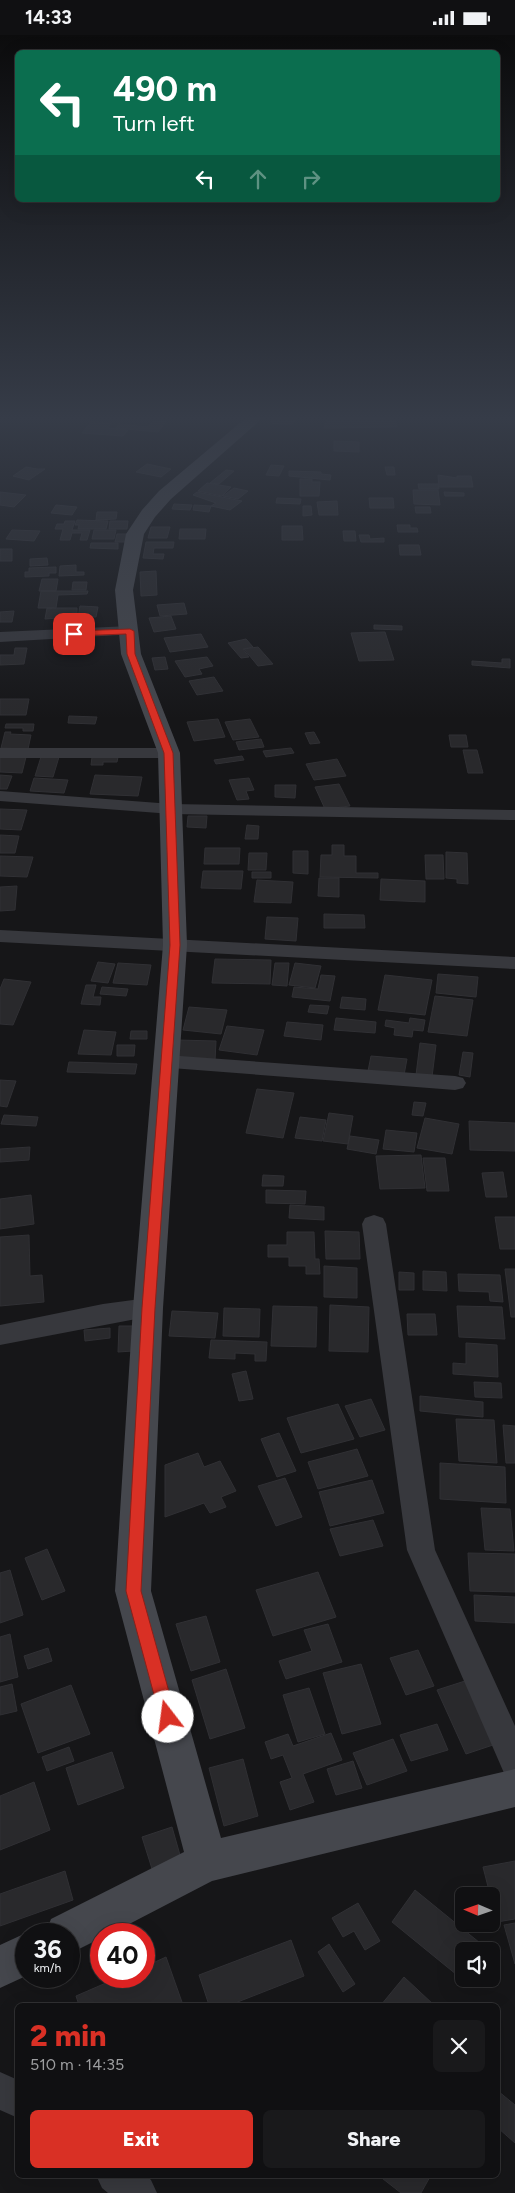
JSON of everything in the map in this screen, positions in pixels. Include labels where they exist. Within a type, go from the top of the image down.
[{"type":"street","points":[[146,518],[135,534],[124,590],[130,631],[131,654],[168,753],[172,809],[175,945],[148,1308],[133,1591],[207,1862]]},
{"type":"street","points":[[0,637],[130,631]]},
{"type":"street","points":[[0,753],[168,753]]},
{"type":"street","points":[[0,796],[172,809],[515,815]]},
{"type":"street","points":[[0,935],[515,963]]},
{"type":"street","points":[[166,1062],[455,1083]]},
{"type":"street","points":[[374,1224],[421,1551],[512,1744]]},
{"type":"street","points":[[0,1335],[103,1314],[148,1308]]},
{"type":"street","points":[[80,1927],[207,1862],[515,1788]]},
{"type":"street","points":[[0,1967],[15,1960]]},
{"type":"street","points":[[0,2091],[15,2098]]},
{"type":"street","points":[[119,2178],[138,2193]]},
{"type":"building","points":[[96,518],[116,518],[116,519],[96,520]]},
{"type":"building","points":[[77,520],[108,521],[106,529],[78,529],[79,525],[75,525]]},
{"type":"building","points":[[65,521],[75,521],[72,530],[90,530],[87,540],[80,540],[82,533],[72,533],[70,540],[60,540],[63,529],[55,529],[57,524],[64,524]]},
{"type":"building","points":[[110,521],[128,521],[127,529],[109,529]]},
{"type":"building","points":[[397,525],[410,525],[410,528],[417,528],[418,532],[398,532]]},
{"type":"building","points":[[282,526],[302,526],[303,540],[282,540]]},
{"type":"building","points":[[151,527],[170,527],[167,538],[148,538]]},
{"type":"building","points":[[180,529],[206,529],[205,539],[179,539]]},
{"type":"building","points":[[12,530],[40,531],[34,541],[6,539]]},
{"type":"building","points":[[94,530],[116,530],[114,539],[92,539]]},
{"type":"building","points":[[343,531],[355,531],[356,541],[344,541]]},
{"type":"building","points":[[117,534],[130,534],[128,542],[115,542]]},
{"type":"building","points":[[359,535],[369,535],[370,539],[384,538],[384,542],[361,542]]},
{"type":"building","points":[[146,542],[174,542],[173,548],[154,548],[153,554],[164,554],[163,559],[143,558]]},
{"type":"building","points":[[91,543],[118,543],[118,549],[90,548]]},
{"type":"building","points":[[399,545],[419,545],[421,555],[400,555]]},
{"type":"building","points":[[0,549],[12,549],[12,561],[0,561]]},
{"type":"building","points":[[47,558],[48,565],[30,566],[30,559]]},
{"type":"building","points":[[76,565],[76,572],[84,572],[84,575],[59,576],[60,566]]},
{"type":"building","points":[[56,567],[56,573],[49,573],[49,576],[25,577],[25,572],[29,572],[29,568]]},
{"type":"building","points":[[156,571],[157,595],[141,596],[140,572]]},
{"type":"building","points":[[42,579],[58,579],[56,591],[39,591]]},
{"type":"building","points":[[73,582],[87,582],[86,590],[72,590]]},
{"type":"building","points":[[41,591],[88,591],[87,594],[58,595],[56,608],[38,608]]},
{"type":"building","points":[[184,603],[187,614],[160,616],[157,605]]},
{"type":"building","points":[[80,606],[98,607],[96,617],[78,617]]},
{"type":"building","points":[[47,608],[77,608],[77,613],[72,613],[71,617],[45,619]]},
{"type":"building","points":[[14,611],[12,622],[0,622],[0,612]]},
{"type":"building","points":[[171,616],[176,629],[154,632],[149,618]]},
{"type":"building","points":[[71,618],[85,618],[83,629],[69,629]]},
{"type":"building","points":[[374,625],[402,626],[402,630],[374,629]]},
{"type":"building","points":[[385,632],[394,660],[359,661],[351,633]]},
{"type":"building","points":[[201,634],[208,647],[170,652],[164,638]]},
{"type":"building","points":[[246,639],[253,647],[243,649],[249,657],[241,658],[228,643]]},
{"type":"building","points":[[258,647],[273,664],[258,666],[244,649]]},
{"type":"building","points":[[15,648],[27,648],[24,664],[0,665],[0,655],[14,655]]},
{"type":"building","points":[[165,657],[168,669],[155,670],[152,658]]},
{"type":"building","points":[[207,657],[213,666],[199,669],[202,674],[185,677],[175,661]]},
{"type":"building","points":[[502,659],[510,659],[510,668],[472,665],[472,661],[502,663]]},
{"type":"building","points":[[214,677],[223,691],[197,695],[189,681]]},
{"type":"building","points":[[0,699],[29,699],[26,715],[0,715]]},
{"type":"building","points":[[69,716],[97,717],[95,724],[68,723]]},
{"type":"building","points":[[218,719],[225,737],[194,741],[187,722]]},
{"type":"building","points":[[250,719],[259,737],[233,740],[225,722]]},
{"type":"building","points":[[6,724],[34,724],[33,731],[23,731],[23,728],[5,728]]},
{"type":"building","points":[[5,732],[31,735],[28,749],[1,748]]},
{"type":"building","points":[[314,732],[320,743],[310,744],[305,733]]},
{"type":"building","points":[[449,735],[466,735],[468,747],[451,747]]},
{"type":"building","points":[[261,739],[264,747],[239,750],[236,742]]},
{"type":"building","points":[[291,748],[294,753],[266,757],[263,751]]},
{"type":"building","points":[[463,750],[477,750],[483,773],[468,773]]},
{"type":"building","points":[[0,756],[26,757],[22,773],[0,772]]},
{"type":"building","points":[[242,756],[244,760],[216,764],[214,760]]},
{"type":"building","points":[[41,757],[59,757],[53,777],[35,776]]},
{"type":"building","points":[[92,757],[118,757],[117,762],[103,762],[103,765],[91,765]]},
{"type":"building","points":[[337,759],[346,776],[314,780],[306,764]]},
{"type":"building","points":[[0,775],[12,776],[7,789],[0,789]]},
{"type":"building","points":[[95,775],[142,777],[138,796],[90,794]]},
{"type":"building","points":[[34,778],[68,780],[64,793],[30,791]]},
{"type":"building","points":[[249,778],[254,790],[246,791],[249,799],[237,800],[229,780]]},
{"type":"building","points":[[339,784],[350,806],[325,809],[315,787]]},
{"type":"building","points":[[275,785],[296,785],[295,798],[275,797]]},
{"type":"building","points":[[0,809],[27,810],[21,830],[0,829]]},
{"type":"building","points":[[188,816],[207,816],[206,828],[187,827]]},
{"type":"building","points":[[247,825],[259,826],[258,839],[245,839]]},
{"type":"building","points":[[0,835],[19,836],[15,853],[0,853]]},
{"type":"building","points":[[332,845],[344,845],[344,856],[356,856],[356,873],[378,873],[378,878],[320,877],[321,855],[332,855]]},
{"type":"building","points":[[205,848],[240,848],[239,864],[204,864]]},
{"type":"building","points":[[293,851],[308,851],[308,874],[293,873]]},
{"type":"building","points":[[446,852],[467,853],[468,884],[457,883],[457,879],[446,878]]},
{"type":"building","points":[[249,853],[267,853],[266,870],[248,870]]},
{"type":"building","points":[[425,855],[443,855],[444,879],[426,879]]},
{"type":"building","points":[[0,856],[33,857],[27,877],[0,876]]},
{"type":"building","points":[[203,871],[243,871],[241,889],[201,888]]},
{"type":"building","points":[[252,872],[271,872],[271,878],[252,878]]},
{"type":"building","points":[[319,878],[339,878],[339,897],[318,896]]},
{"type":"building","points":[[381,879],[425,881],[425,902],[380,900]]},
{"type":"building","points":[[257,880],[293,882],[291,903],[254,902]]},
{"type":"building","points":[[17,886],[15,910],[0,911],[0,887]]},
{"type":"building","points":[[324,914],[364,915],[365,928],[324,928]]},
{"type":"building","points":[[267,917],[298,918],[296,941],[265,939]]},
{"type":"building","points":[[215,959],[271,960],[270,984],[212,983]]},
{"type":"building","points":[[98,962],[115,964],[108,983],[91,981]]},
{"type":"building","points":[[118,963],[151,965],[147,985],[113,983]]},
{"type":"building","points":[[275,963],[289,963],[287,986],[272,985]]},
{"type":"building","points":[[295,963],[321,966],[315,988],[289,985]]},
{"type":"building","points":[[438,974],[478,977],[476,997],[436,993]]},
{"type":"building","points":[[321,975],[335,976],[330,1001],[292,997],[294,987],[318,989]]},
{"type":"building","points":[[385,975],[432,980],[425,1015],[378,1010]]},
{"type":"building","points":[[4,979],[31,982],[13,1025],[0,1024],[0,989]]},
{"type":"building","points":[[86,985],[96,985],[93,997],[101,997],[100,1005],[81,1004]]},
{"type":"building","points":[[102,987],[128,989],[126,996],[100,994]]},
{"type":"building","points":[[435,996],[473,1000],[467,1036],[428,1032]]},
{"type":"building","points":[[342,997],[366,999],[365,1010],[340,1008]]},
{"type":"building","points":[[310,1005],[329,1006],[327,1014],[308,1012]]},
{"type":"building","points":[[189,1007],[227,1010],[221,1034],[183,1030]]},
{"type":"building","points":[[336,1018],[376,1022],[375,1033],[334,1030]]},
{"type":"building","points":[[410,1018],[425,1020],[423,1031],[413,1030],[412,1037],[394,1035],[395,1028],[385,1026],[386,1020],[409,1023]]},
{"type":"building","points":[[287,1022],[323,1025],[321,1040],[284,1036]]},
{"type":"building","points":[[227,1026],[264,1030],[257,1055],[219,1050]]},
{"type":"building","points":[[84,1030],[116,1032],[111,1055],[78,1054]]},
{"type":"building","points":[[131,1031],[147,1031],[147,1039],[130,1039]]},
{"type":"building","points":[[177,1040],[216,1041],[215,1061],[175,1060]]},
{"type":"building","points":[[420,1043],[436,1045],[432,1077],[416,1075]]},
{"type":"building","points":[[117,1045],[135,1045],[134,1056],[117,1056]]},
{"type":"building","points":[[463,1052],[473,1053],[470,1077],[459,1075]]},
{"type":"building","points":[[371,1056],[407,1059],[404,1075],[368,1071]]},
{"type":"building","points":[[69,1062],[137,1064],[135,1074],[67,1072]]},
{"type":"building","points":[[0,1080],[16,1081],[7,1107],[0,1106]]},
{"type":"building","points":[[257,1089],[294,1093],[283,1138],[246,1133]]},
{"type":"building","points":[[414,1102],[426,1103],[423,1116],[412,1115]]},
{"type":"building","points":[[329,1113],[353,1116],[348,1144],[323,1141]]},
{"type":"building","points":[[4,1115],[38,1117],[36,1126],[1,1124]]},
{"type":"building","points":[[300,1117],[326,1120],[322,1141],[295,1138]]},
{"type":"building","points":[[425,1118],[459,1124],[452,1154],[417,1148]]},
{"type":"building","points":[[469,1121],[515,1123],[515,1151],[470,1150]]},
{"type":"building","points":[[386,1130],[417,1133],[414,1152],[383,1149]]},
{"type":"building","points":[[350,1136],[379,1140],[376,1154],[347,1149]]},
{"type":"building","points":[[30,1147],[29,1160],[0,1162],[0,1149]]},
{"type":"building","points":[[421,1155],[425,1188],[380,1189],[376,1156]]},
{"type":"building","points":[[423,1158],[445,1158],[449,1191],[427,1191]]},
{"type":"building","points":[[503,1172],[507,1197],[486,1197],[482,1173]]},
{"type":"building","points":[[263,1175],[284,1176],[283,1186],[262,1186]]},
{"type":"building","points":[[266,1190],[306,1191],[305,1204],[266,1203]]},
{"type":"building","points":[[31,1195],[34,1224],[0,1229],[0,1199]]},
{"type":"building","points":[[290,1205],[324,1207],[324,1220],[289,1218]]},
{"type":"building","points":[[495,1217],[515,1217],[515,1249],[500,1249]]},
{"type":"building","points":[[325,1231],[359,1232],[360,1259],[326,1259]]},
{"type":"building","points":[[287,1232],[314,1232],[315,1259],[319,1259],[320,1274],[306,1274],[306,1266],[289,1266],[289,1257],[268,1257],[268,1245],[287,1245]]},
{"type":"building","points":[[29,1235],[30,1276],[42,1275],[44,1302],[0,1306],[0,1237]]},
{"type":"building","points":[[324,1266],[357,1268],[357,1298],[324,1297]]},
{"type":"building","points":[[505,1269],[515,1269],[515,1317],[511,1317]]},
{"type":"building","points":[[423,1271],[446,1272],[447,1291],[423,1290]]},
{"type":"building","points":[[399,1272],[414,1273],[414,1290],[399,1290]]},
{"type":"building","points":[[458,1274],[500,1275],[503,1302],[490,1301],[489,1292],[459,1291]]},
{"type":"building","points":[[330,1305],[369,1307],[368,1352],[329,1351]]},
{"type":"building","points":[[273,1306],[317,1307],[316,1347],[271,1346]]},
{"type":"building","points":[[457,1306],[502,1307],[505,1339],[459,1337]]},
{"type":"building","points":[[224,1308],[260,1309],[259,1337],[223,1336]]},
{"type":"building","points":[[172,1311],[218,1313],[215,1338],[169,1336]]},
{"type":"building","points":[[407,1314],[435,1314],[437,1335],[408,1335]]},
{"type":"building","points":[[119,1326],[133,1326],[133,1351],[118,1352]]},
{"type":"building","points":[[110,1328],[110,1338],[85,1341],[84,1330]]},
{"type":"building","points":[[211,1340],[267,1342],[266,1361],[255,1361],[255,1354],[235,1353],[235,1359],[209,1358]]},
{"type":"building","points":[[466,1343],[497,1345],[498,1377],[453,1374],[453,1363],[466,1364]]},
{"type":"building","points":[[246,1371],[253,1399],[239,1401],[232,1374]]},
{"type":"building","points":[[474,1382],[501,1383],[502,1398],[475,1397]]},
{"type":"building","points":[[420,1396],[483,1402],[483,1417],[420,1411]]},
{"type":"building","points":[[371,1399],[385,1430],[360,1437],[345,1406]]},
{"type":"building","points":[[338,1404],[354,1439],[301,1453],[287,1418]]},
{"type":"building","points":[[456,1419],[494,1420],[497,1463],[459,1461]]},
{"type":"building","points":[[503,1425],[515,1426],[515,1463],[506,1463]]},
{"type":"building","points":[[279,1433],[296,1471],[277,1477],[261,1439]]},
{"type":"building","points":[[357,1449],[368,1476],[318,1489],[308,1462]]},
{"type":"building","points":[[198,1453],[204,1467],[220,1461],[236,1491],[221,1497],[226,1507],[210,1513],[204,1503],[165,1517],[165,1465]]},
{"type":"building","points":[[440,1463],[505,1467],[506,1503],[440,1499]]},
{"type":"building","points":[[285,1478],[302,1517],[276,1526],[258,1486]]},
{"type":"building","points":[[372,1480],[384,1513],[330,1526],[319,1492]]},
{"type":"building","points":[[481,1508],[510,1509],[514,1551],[485,1550]]},
{"type":"building","points":[[373,1520],[383,1546],[340,1556],[330,1529]]},
{"type":"building","points":[[47,1549],[65,1591],[42,1600],[25,1558]]},
{"type":"building","points":[[468,1553],[515,1554],[515,1592],[470,1591]]},
{"type":"building","points":[[10,1570],[23,1615],[0,1623],[0,1573]]},
{"type":"building","points":[[318,1572],[336,1617],[273,1636],[256,1590]]},
{"type":"building","points":[[474,1595],[515,1597],[515,1623],[475,1621]]},
{"type":"building","points":[[206,1616],[220,1662],[191,1671],[176,1624]]},
{"type":"building","points":[[328,1624],[342,1662],[286,1679],[279,1661],[312,1651],[304,1630]]},
{"type":"building","points":[[10,1634],[18,1677],[0,1682],[0,1637]]},
{"type":"building","points":[[48,1648],[52,1661],[28,1669],[24,1656]]},
{"type":"building","points":[[418,1650],[434,1686],[406,1695],[390,1658]]},
{"type":"building","points":[[361,1664],[381,1724],[342,1734],[323,1673]]},
{"type":"building","points":[[226,1669],[245,1728],[210,1739],[192,1680]]},
{"type":"building","points":[[468,1680],[496,1744],[466,1754],[437,1690]]},
{"type":"building","points":[[12,1684],[17,1711],[0,1715],[0,1687]]},
{"type":"building","points":[[71,1685],[90,1734],[38,1753],[21,1704]]},
{"type":"building","points":[[309,1688],[325,1734],[298,1742],[283,1695]]},
{"type":"building","points":[[437,1724],[448,1750],[411,1761],[400,1735]]},
{"type":"building","points":[[331,1733],[342,1760],[303,1774],[314,1802],[290,1810],[280,1782],[292,1778],[283,1755],[271,1759],[265,1742],[288,1734],[293,1746]]},
{"type":"building","points":[[393,1739],[407,1771],[367,1785],[353,1753]]},
{"type":"building","points":[[69,1747],[74,1761],[47,1771],[42,1757]]},
{"type":"building","points":[[112,1752],[124,1788],[78,1805],[66,1768]]},
{"type":"building","points":[[243,1759],[258,1816],[224,1826],[209,1768]]},
{"type":"building","points":[[353,1761],[362,1788],[336,1795],[327,1769]]},
{"type":"building","points":[[34,1782],[50,1830],[0,1850],[0,1796]]},
{"type":"building","points":[[172,1827],[182,1862],[153,1872],[142,1837]]},
{"type":"building","points":[[515,1861],[515,1919],[500,1922],[500,1887],[488,1887],[483,1867]]},
{"type":"building","points":[[65,1871],[73,1900],[0,1926],[0,1894]]},
{"type":"building","points":[[415,1890],[455,1923],[455,1933],[468,1933],[479,1942],[455,1942],[455,1973],[392,1922]]},
{"type":"building","points":[[358,1903],[380,1941],[365,1950],[354,1931],[343,1937],[332,1918]]},
{"type":"building","points":[[515,1923],[515,1964],[504,1925]]},
{"type":"building","points":[[291,1940],[304,1976],[235,2003],[208,2003],[199,1975]]},
{"type":"building","points":[[329,1944],[355,1984],[343,1992],[318,1952]]},
{"type":"building","points":[[166,1957],[182,2003],[78,2003],[76,1996],[94,1988],[155,1988],[155,1962]]},
{"type":"building","points":[[404,1977],[432,2003],[383,2003]]},
{"type":"building","points":[[500,2093],[515,2105],[515,2143],[500,2130]]},
{"type":"building","points":[[382,2178],[429,2178],[421,2193],[401,2193]]},
{"type":"route","points":[[74,634],[130,631],[131,654],[168,753],[172,809],[175,945],[148,1308],[133,1591],[168,1717]]}]
